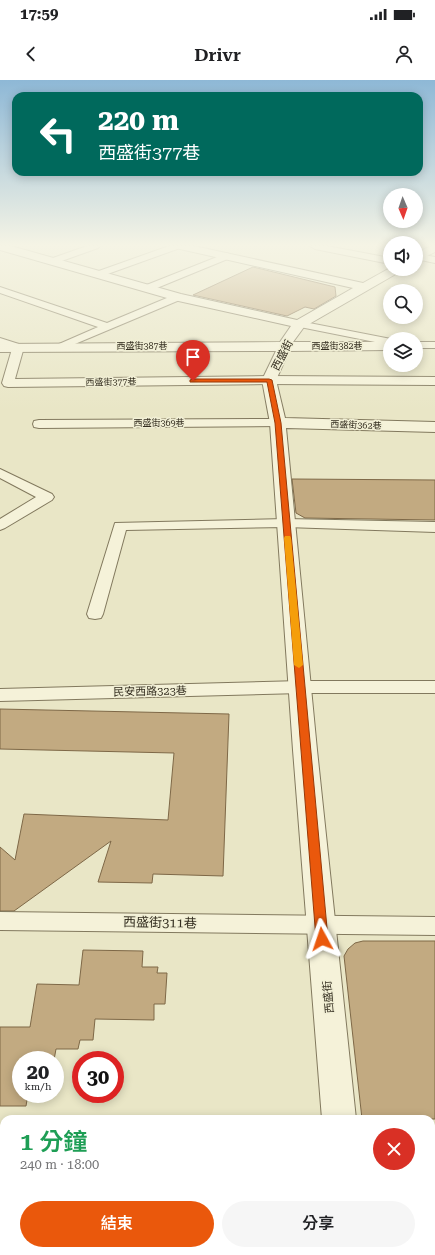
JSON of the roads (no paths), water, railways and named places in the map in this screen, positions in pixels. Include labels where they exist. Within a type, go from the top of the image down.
[{"type":"street","points":[[195,301],[299,324]]},
{"type":"street","name":"西盛街","points":[[339,301],[299,324],[285,346],[269,380],[278,423],[339,1115]]},
{"type":"street","name":"西盛街387巷","points":[[0,348],[63,346],[285,346]]},
{"type":"street","name":"西盛街382巷","points":[[285,346],[383,346]]},
{"type":"street","name":"西盛街362巷","points":[[278,423],[435,427]]},
{"type":"lane","points":[[32,301],[108,327]]},
{"type":"lane","points":[[63,346],[169,301]]},
{"type":"lane","points":[[299,324],[383,341]]},
{"type":"lane","points":[[0,341],[18,348]]},
{"type":"lane","points":[[423,345],[435,344]]},
{"type":"lane","name":"西盛街377巷","points":[[18,348],[8,383],[269,380]]},
{"type":"lane","points":[[269,380],[435,381]]},
{"type":"lane","name":"西盛街369巷","points":[[39,424],[278,423]]},
{"type":"lane","points":[[0,473],[47,496],[0,525]]},
{"type":"lane","points":[[95,614],[120,526],[286,523],[435,527]]},
{"type":"lane","name":"民安西路323巷","points":[[0,695],[301,687],[435,687]]},
{"type":"lane","name":"西盛街311巷","points":[[0,921],[435,926]]}]
